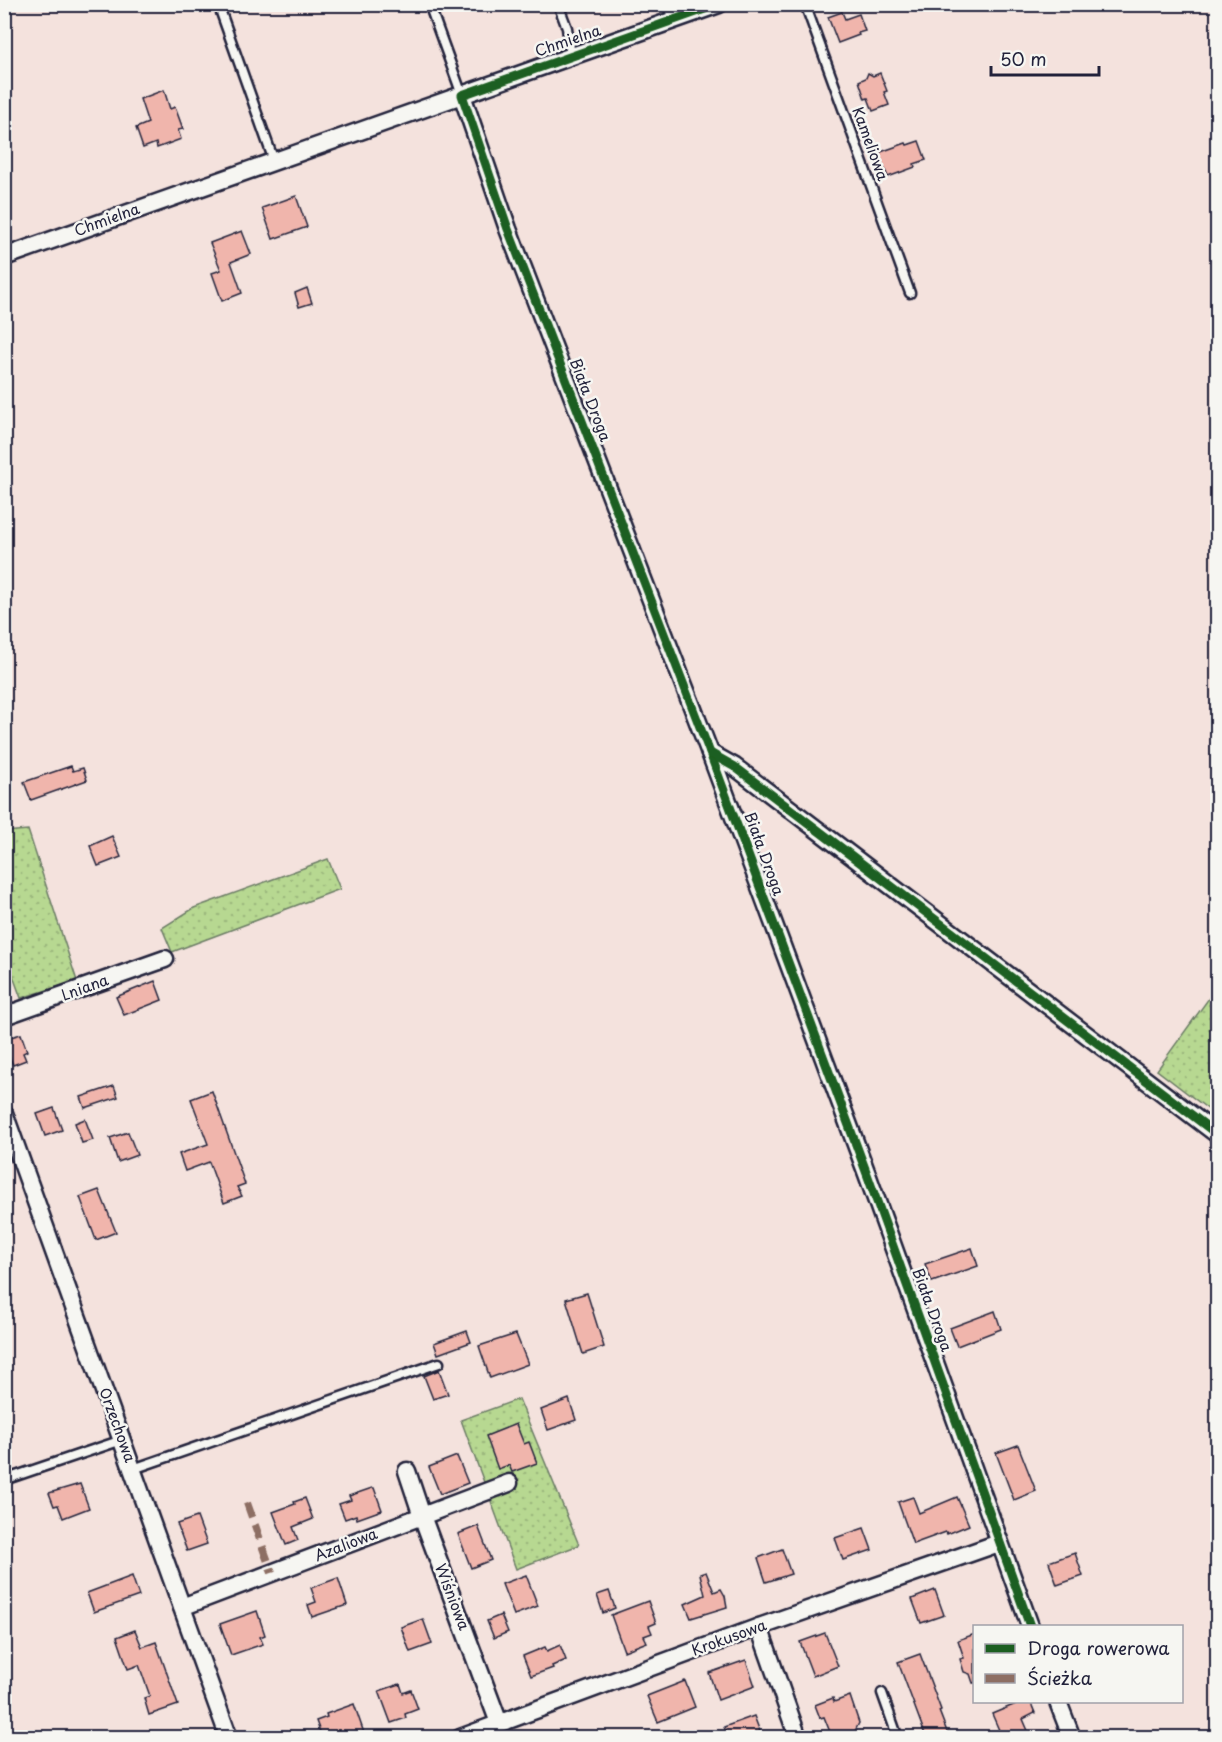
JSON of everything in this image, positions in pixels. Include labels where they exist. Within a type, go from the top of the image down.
[{"type":"street","name":"Chmielna","points":[[4,257],[571,56],[671,13],[720,4]]},
{"type":"street","name":"Biała Droga","points":[[462,95],[508,230],[710,753],[863,1163],[1030,1625]]},
{"type":"street","points":[[710,753],[735,767],[1218,1135]]},
{"type":"street","name":"Lniana","points":[[4,1016],[165,959]]},
{"type":"street","name":"Orzechowa","points":[[4,1113],[229,1737]]},
{"type":"street","name":"Wiśniowa","points":[[407,1471],[499,1723]]},
{"type":"street","name":"Azaliowa","points":[[182,1607],[509,1483]]},
{"type":"street","name":"Krokusowa","points":[[460,1737],[759,1627],[999,1543]]},
{"type":"street","points":[[759,1627],[798,1737]]},
{"type":"street","points":[[1059,1703],[1072,1737]]},
{"type":"lane","points":[[218,4],[274,161]]},
{"type":"lane","points":[[429,4],[462,95]]},
{"type":"lane","points":[[558,4],[567,28],[571,56]]},
{"type":"lane","name":"Kameliowa","points":[[805,4],[910,293]]},
{"type":"lane","points":[[133,1469],[439,1363]]},
{"type":"lane","points":[[4,1480],[122,1440]]},
{"type":"lane","points":[[882,1694],[898,1737]]},
{"type":"green space","points":[[28,830],[77,981],[21,998],[5,954],[4,832]]},
{"type":"green space","points":[[328,859],[340,889],[172,952],[162,928],[194,908]]},
{"type":"green space","points":[[1217,987],[1217,1116],[1157,1070]]},
{"type":"green space","points":[[519,1399],[579,1545],[516,1569],[461,1420]]},
{"type":"building","points":[[842,12],[845,19],[859,14],[865,31],[838,43],[828,17]]},
{"type":"building","points":[[868,73],[873,76],[880,73],[887,91],[884,92],[889,105],[873,111],[868,98],[865,99],[859,81],[866,78]]},
{"type":"building","points":[[164,90],[170,109],[175,107],[183,129],[178,130],[181,139],[157,148],[156,143],[143,148],[136,128],[148,123],[140,99]]},
{"type":"building","points":[[919,141],[926,160],[914,164],[915,167],[888,177],[878,153]]},
{"type":"building","points":[[296,196],[307,227],[273,239],[262,208]]},
{"type":"building","points":[[242,231],[251,254],[231,262],[242,293],[222,301],[212,273],[221,270],[210,243]]},
{"type":"building","points":[[307,288],[312,303],[299,307],[295,293]]},
{"type":"building","points":[[71,766],[73,771],[83,768],[87,780],[31,800],[24,782]]},
{"type":"building","points":[[112,836],[121,857],[98,866],[90,846]]},
{"type":"building","points":[[155,981],[162,1000],[124,1015],[116,997]]},
{"type":"building","points":[[21,1034],[27,1051],[23,1053],[26,1060],[13,1065],[10,1058],[4,1060],[4,1039]]},
{"type":"building","points":[[114,1086],[118,1097],[85,1108],[81,1097]]},
{"type":"building","points":[[212,1091],[245,1184],[237,1187],[242,1196],[224,1203],[209,1162],[185,1171],[179,1154],[208,1144],[191,1099]]},
{"type":"building","points":[[54,1108],[62,1130],[45,1136],[37,1114]]},
{"type":"building","points":[[85,1119],[93,1140],[82,1143],[75,1123]]},
{"type":"building","points":[[128,1132],[137,1155],[118,1162],[110,1138]]},
{"type":"building","points":[[99,1190],[116,1232],[96,1240],[80,1197]]},
{"type":"building","points":[[972,1248],[978,1266],[932,1282],[925,1264]]},
{"type":"building","points":[[587,1293],[604,1347],[583,1354],[566,1299]]},
{"type":"building","points":[[995,1311],[1001,1329],[957,1346],[950,1328]]},
{"type":"building","points":[[467,1331],[471,1342],[438,1354],[434,1343]]},
{"type":"building","points":[[516,1334],[528,1364],[490,1378],[479,1346]]},
{"type":"building","points":[[439,1370],[448,1394],[433,1399],[424,1376]]},
{"type":"building","points":[[569,1399],[576,1420],[548,1430],[541,1410]]},
{"type":"building","points":[[516,1424],[524,1444],[529,1442],[537,1463],[512,1472],[509,1465],[498,1469],[486,1436]]},
{"type":"building","points":[[1018,1445],[1036,1491],[1014,1500],[996,1453]]},
{"type":"building","points":[[457,1456],[468,1483],[440,1494],[429,1467]]},
{"type":"building","points":[[80,1484],[89,1508],[63,1518],[58,1505],[54,1506],[49,1493]]},
{"type":"building","points":[[374,1488],[382,1510],[357,1519],[356,1515],[345,1519],[339,1504],[351,1500],[349,1496]]},
{"type":"building","points":[[913,1497],[919,1513],[957,1497],[969,1525],[913,1544],[898,1502]]},
{"type":"building","points":[[305,1498],[313,1519],[293,1527],[298,1540],[286,1545],[273,1512]]},
{"type":"building","points":[[197,1517],[207,1544],[187,1551],[177,1524]]},
{"type":"building","points":[[478,1526],[491,1560],[471,1568],[458,1534]]},
{"type":"building","points":[[864,1528],[872,1550],[843,1560],[835,1538]]},
{"type":"building","points":[[782,1549],[791,1574],[766,1582],[758,1558]]},
{"type":"building","points":[[1075,1553],[1083,1576],[1057,1585],[1049,1562]]},
{"type":"building","points":[[706,1572],[714,1592],[721,1589],[727,1607],[691,1618],[685,1604],[705,1595],[700,1574]]},
{"type":"building","points":[[526,1575],[538,1606],[514,1615],[502,1584]]},
{"type":"building","points":[[132,1576],[139,1596],[94,1612],[87,1593]]},
{"type":"building","points":[[338,1578],[347,1605],[312,1617],[308,1605],[316,1602],[311,1588]]},
{"type":"building","points":[[935,1590],[944,1615],[921,1623],[912,1599]]},
{"type":"building","points":[[609,1591],[615,1608],[603,1613],[597,1595]]},
{"type":"building","points":[[648,1601],[656,1623],[649,1626],[652,1633],[644,1636],[647,1642],[624,1651],[611,1615]]},
{"type":"building","points":[[257,1611],[265,1635],[260,1637],[263,1644],[231,1655],[220,1624]]},
{"type":"building","points":[[501,1615],[508,1632],[494,1638],[487,1621]]},
{"type":"building","points":[[423,1619],[432,1644],[410,1652],[401,1627]]},
{"type":"building","points":[[135,1630],[142,1647],[156,1642],[178,1705],[149,1715],[144,1698],[150,1696],[139,1665],[128,1669],[117,1637]]},
{"type":"building","points":[[825,1633],[838,1666],[813,1676],[800,1642]]},
{"type":"building","points":[[973,1635],[973,1683],[970,1674],[964,1672],[960,1659],[964,1658],[958,1640]]},
{"type":"building","points":[[560,1645],[566,1660],[552,1666],[553,1668],[531,1676],[523,1656],[545,1647],[547,1651]]},
{"type":"building","points":[[920,1654],[949,1737],[926,1737],[898,1662]]},
{"type":"building","points":[[746,1660],[755,1686],[718,1700],[709,1673]]},
{"type":"building","points":[[685,1681],[695,1707],[658,1722],[647,1696]]},
{"type":"building","points":[[400,1684],[403,1693],[411,1690],[418,1709],[405,1714],[406,1718],[391,1723],[379,1691]]},
{"type":"building","points":[[850,1696],[859,1723],[855,1731],[832,1737],[824,1717],[820,1718],[815,1705],[833,1698],[834,1702]]},
{"type":"building","points":[[1018,1703],[1031,1703],[1035,1713],[1023,1719],[1029,1733],[1019,1737],[1002,1737],[992,1714]]},
{"type":"building","points":[[354,1704],[364,1733],[351,1737],[322,1737],[316,1721],[327,1717],[326,1714]]},
{"type":"building","points":[[754,1716],[762,1737],[728,1737],[724,1727]]},
{"type":"marked path","points":[[247,1503],[272,1573]]},
{"type":"cycle path","points":[[719,4],[462,95],[508,229],[710,753],[867,1174],[1030,1625]]},
{"type":"cycle path","points":[[710,753],[735,767],[1218,1135]]}]
